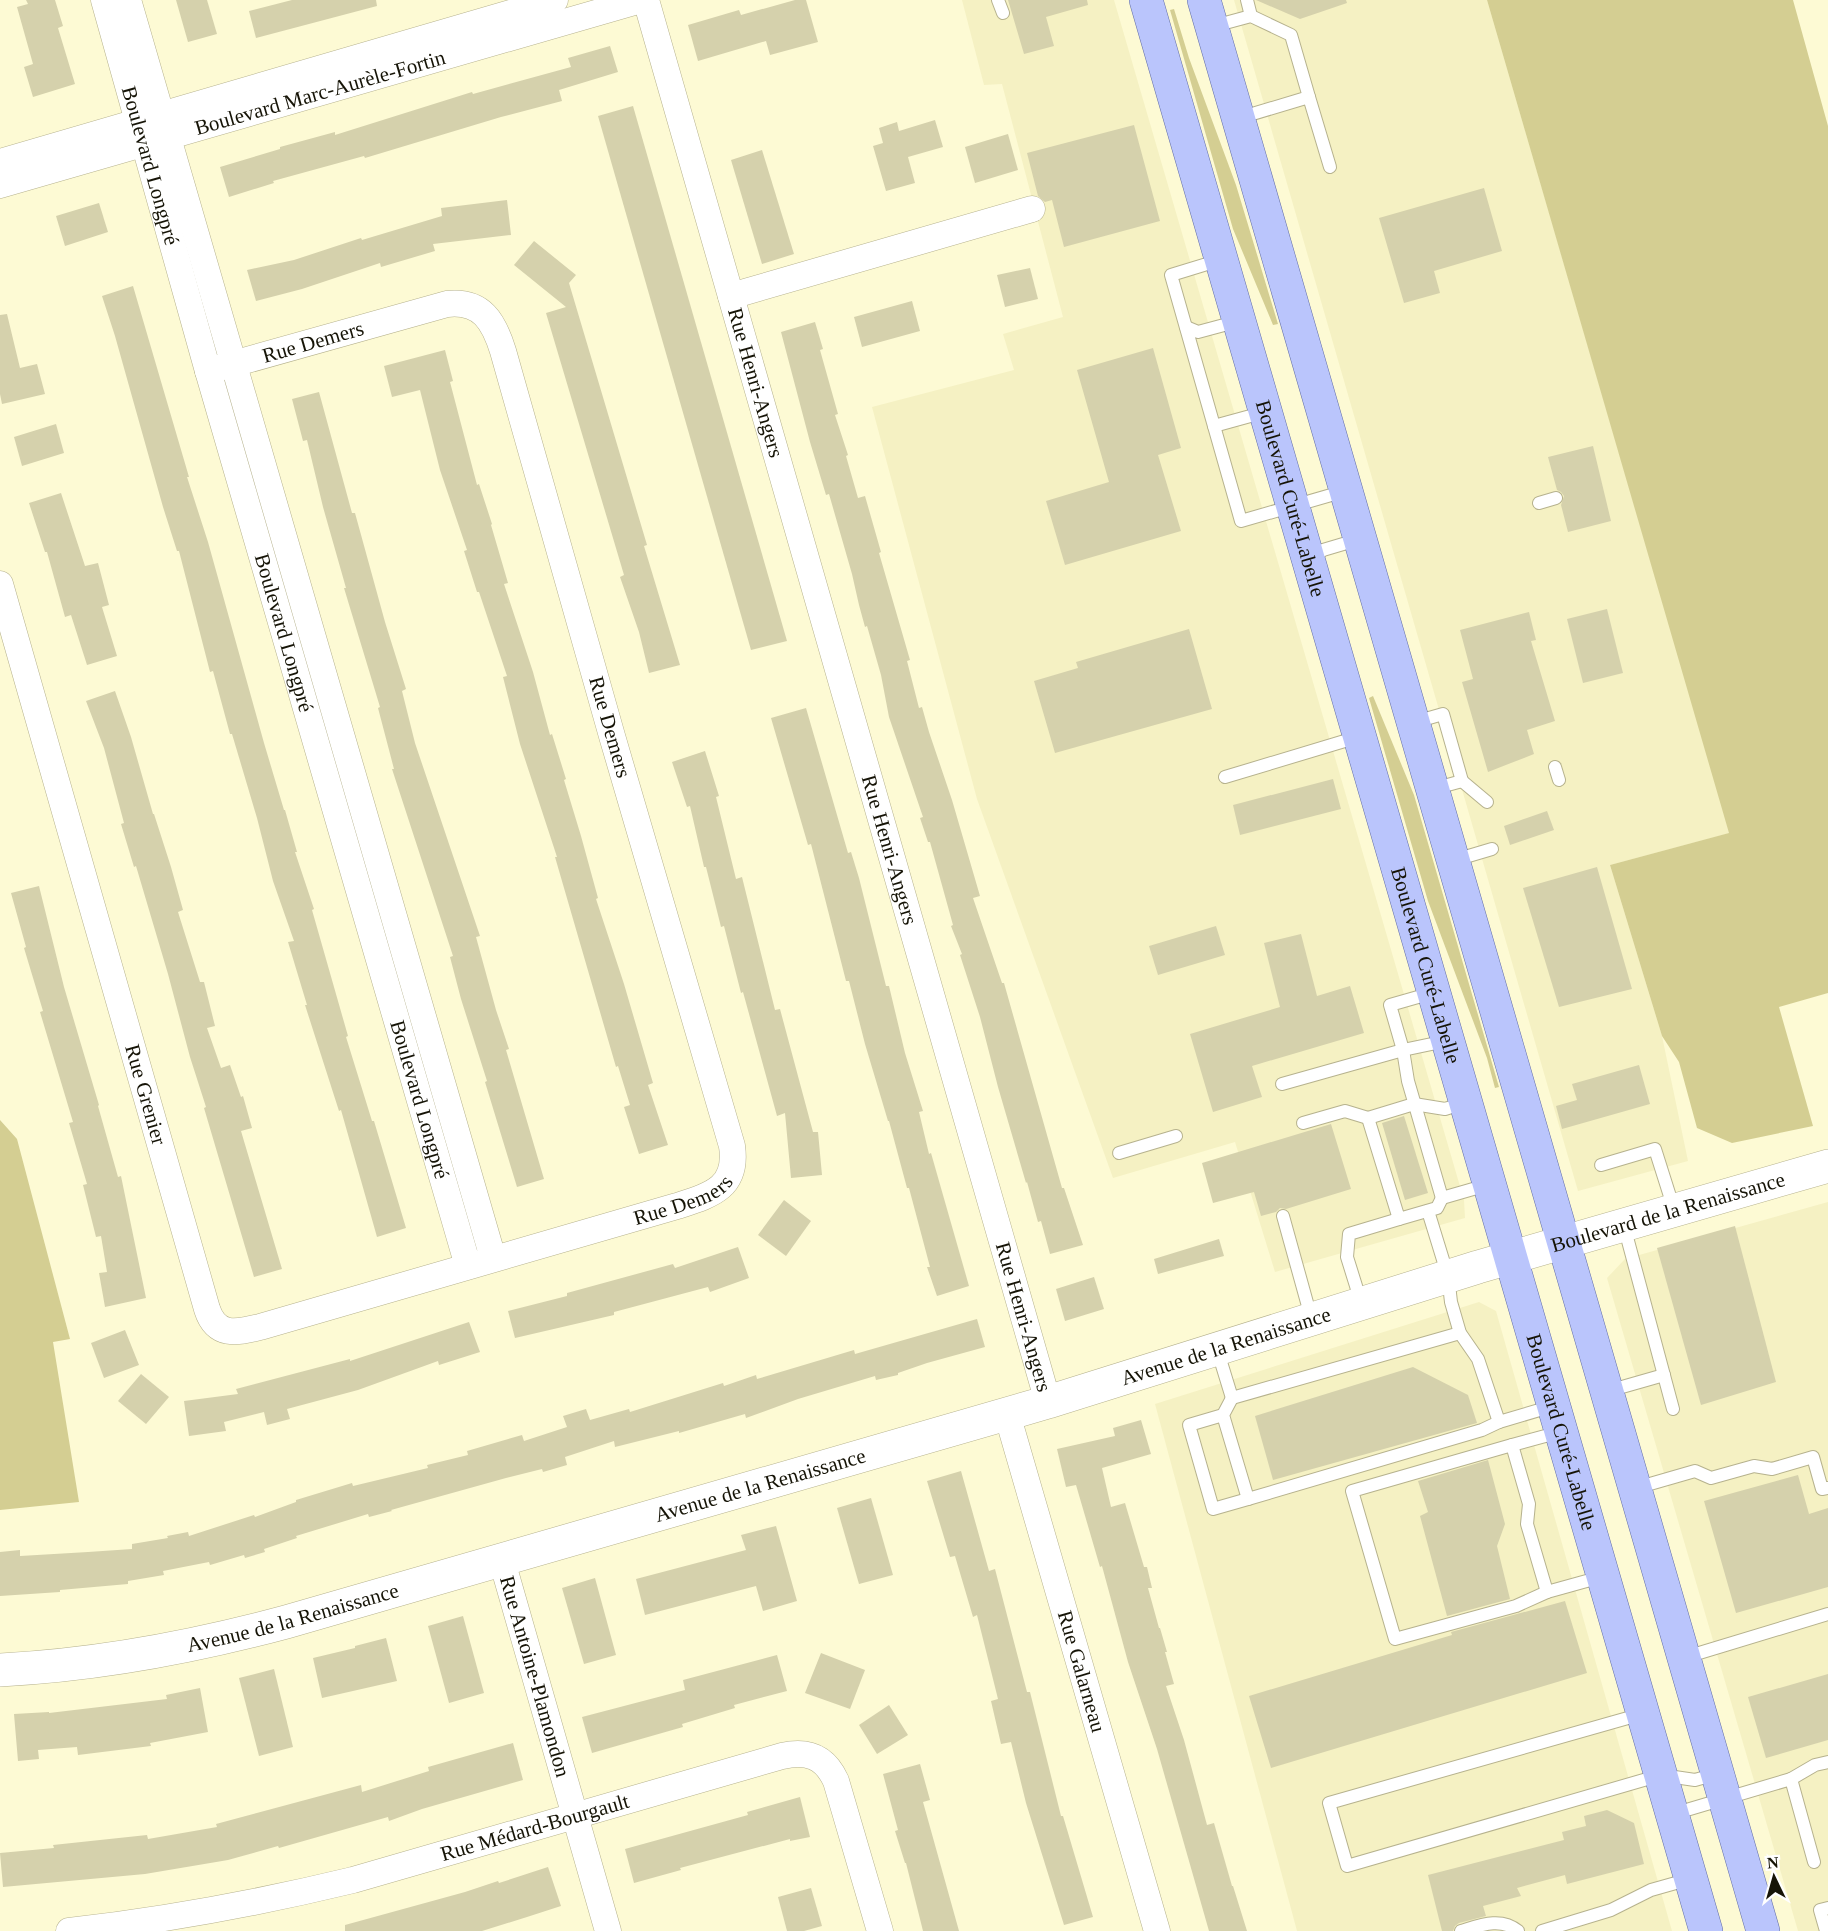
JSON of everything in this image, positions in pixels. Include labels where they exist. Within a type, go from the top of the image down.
[{"type":"main road","name":"Boulevard Curé-Labelle","points":[[1146,0],[1706,1931]]},
{"type":"main road","points":[[1208,14],[1413,723],[1448,785],[1454,860],[1763,1931]]},
{"type":"street","name":"Boulevard Longpré","points":[[104,0],[153,129],[233,365],[493,1258]]},
{"type":"street","name":"Boulevard Longpré","points":[[128,0],[153,129],[208,371],[468,1266]]},
{"type":"street","name":"Boulevard Marc-Aurèle-Fortin","points":[[0,185],[153,129],[555,0]]},
{"type":"street","name":"Boulevard Marc-Aurèle-Fortin","points":[[0,162],[153,129],[644,0]]},
{"type":"street","name":"Rue Henri-Angers","points":[[644,0],[1048,1402]]},
{"type":"street","name":"Rue Henri-Angers","points":[[731,296],[1032,209]]},
{"type":"street","name":"Rue Demers","points":[[208,371],[455,303],[471,306],[484,314],[494,327],[503,351],[612,736],[732,1146],[733,1164],[724,1184],[704,1197],[493,1258]]},
{"type":"street","name":"Rue Grenier","points":[[0,584],[207,1309],[213,1322],[222,1330],[247,1330],[493,1258]]},
{"type":"street","name":"Boulevard de la Renaissance","points":[[1510,1258],[1828,1166]]},
{"type":"street","name":"Avenue de la Renaissance","points":[[0,1670],[97,1661],[159,1651],[220,1639],[286,1622],[1048,1402],[1311,1318],[1510,1258]]},
{"type":"street","name":"Rue Galarneau","points":[[1007,1414],[1157,1931]]},
{"type":"street","name":"Rue Antoine-Plamondon","points":[[502,1561],[608,1931]]},
{"type":"street","name":"Rue Médard-Bourgault","points":[[69,1931],[173,1918],[353,1880],[782,1756],[801,1753],[816,1757],[828,1766],[836,1781],[880,1931]]},
{"type":"lane","points":[[998,0],[1003,13]]},
{"type":"lane","points":[[1247,0],[1251,16]]},
{"type":"lane","points":[[1208,14],[1251,16],[1291,35],[1330,167]]},
{"type":"lane","points":[[1238,118],[1309,97]]},
{"type":"lane","points":[[1221,260],[1171,275],[1241,520],[1347,490]]},
{"type":"lane","points":[[1186,327],[1198,332],[1239,321]]},
{"type":"lane","points":[[1214,426],[1265,412]]},
{"type":"lane","points":[[1539,503],[1556,498]]},
{"type":"lane","points":[[1309,562],[1323,550],[1361,539]]},
{"type":"lane","points":[[1226,777],[1359,736]]},
{"type":"lane","points":[[1555,767],[1559,780]]},
{"type":"lane","points":[[1448,785],[1487,802]]},
{"type":"lane","points":[[1454,860],[1492,849]]},
{"type":"lane","points":[[1361,1303],[1347,1257],[1349,1234],[1437,1208],[1442,1198],[1414,1104],[1403,1050],[1390,1005],[1434,993]]},
{"type":"lane","points":[[1282,1084],[1403,1050],[1447,1041]]},
{"type":"lane","points":[[1303,1123],[1346,1111],[1368,1118],[1414,1104],[1445,1109],[1465,1102]]},
{"type":"lane","points":[[1368,1118],[1399,1219]]},
{"type":"lane","points":[[1119,1153],[1176,1136]]},
{"type":"lane","points":[[1601,1165],[1655,1149],[1674,1210]]},
{"type":"lane","points":[[1442,1198],[1489,1184]]},
{"type":"lane","points":[[1428,1211],[1448,1276],[1451,1302],[1460,1333],[1478,1359],[1499,1422]]},
{"type":"lane","points":[[1283,1216],[1311,1318]]},
{"type":"lane","points":[[1623,1225],[1673,1409]]},
{"type":"lane","points":[[1232,1398],[1460,1333]]},
{"type":"lane","points":[[1216,1348],[1232,1398],[1223,1415],[1248,1499]]},
{"type":"lane","points":[[1608,1390],[1664,1375]]},
{"type":"lane","points":[[1223,1415],[1189,1425],[1213,1509],[1482,1430],[1499,1422],[1557,1419]]},
{"type":"lane","points":[[1557,1419],[1512,1445],[1352,1491],[1395,1639],[1516,1606],[1547,1592],[1604,1577]]},
{"type":"lane","points":[[1512,1445],[1529,1504],[1527,1524],[1547,1592]]},
{"type":"lane","points":[[1636,1488],[1695,1471],[1710,1478],[1754,1466],[1772,1469],[1813,1457],[1822,1489],[1828,1488]]},
{"type":"lane","points":[[1685,1657],[1828,1614]]},
{"type":"lane","points":[[1643,1714],[1329,1803],[1347,1866],[1661,1775],[1722,1786],[1791,1779],[1828,1762]]},
{"type":"lane","points":[[1791,1779],[1814,1862]]},
{"type":"lane","points":[[1672,1815],[1722,1786]]},
{"type":"lane","points":[[1542,1931],[1611,1910],[1651,1890],[1691,1879]]},
{"type":"lane","points":[[1826,1931],[1820,1910],[1828,1908]]},
{"type":"lane","points":[[1461,1931],[1485,1924],[1502,1923],[1518,1931]]},
{"type":"shaded area","points":[[962,0],[1114,0],[1464,1200],[1465,1218],[1275,1272],[1235,1142],[1113,1178],[977,799],[872,407],[1014,370],[1003,334],[1063,317],[1002,84],[984,85]]},
{"type":"shaded area","points":[[1234,0],[1487,0],[1730,833],[1610,865],[1662,1036],[1688,1161],[1578,1191]]},
{"type":"shaded area","points":[[1487,0],[1793,0],[1828,126],[1828,993],[1779,1007],[1813,1126],[1732,1143],[1697,1128],[1679,1062],[1662,1036],[1610,865],[1729,833]]},
{"type":"shaded area","points":[[1174,9],[1189,58],[1236,185],[1278,324],[1273,325],[1233,229],[1170,10]]},
{"type":"shaded area","points":[[1373,696],[1414,795],[1499,1087],[1495,1088],[1487,1058],[1428,901],[1369,698]]},
{"type":"shaded area","points":[[0,1120],[17,1139],[70,1339],[53,1342],[79,1502],[0,1510]]},
{"type":"shaded area","points":[[1828,1202],[1828,1931],[1798,1931],[1607,1278],[1625,1259]]},
{"type":"shaded area","points":[[1479,1302],[1496,1311],[1672,1931],[1297,1931],[1155,1404]]},
{"type":"building","points":[[26,0],[55,0],[63,26],[58,28],[75,84],[33,97],[24,67],[33,64],[17,7],[28,4]]},
{"type":"building","points":[[176,0],[207,0],[217,34],[188,42]]},
{"type":"building","points":[[292,0],[376,0],[377,6],[256,38],[249,11]]},
{"type":"building","points":[[795,0],[806,0],[818,42],[770,55],[766,41],[698,61],[688,25],[739,10],[741,15]]},
{"type":"building","points":[[1008,0],[1087,0],[1088,5],[1046,17],[1054,46],[1024,54]]},
{"type":"building","points":[[1256,0],[1346,0],[1347,3],[1300,19]]},
{"type":"building","points":[[610,46],[618,72],[559,90],[562,101],[365,158],[364,156],[273,181],[274,183],[229,197],[220,167],[280,149],[280,147],[335,132],[335,135],[472,92],[473,94],[571,67],[568,58]]},
{"type":"building","points":[[633,106],[787,641],[751,650],[598,116]]},
{"type":"building","points":[[935,120],[943,147],[908,157],[915,183],[886,191],[873,146],[883,143],[879,128],[897,122],[899,131]]},
{"type":"building","points":[[1134,125],[1160,221],[1064,247],[1052,200],[1045,202],[1038,196],[1027,153]]},
{"type":"building","points":[[1008,134],[1018,170],[975,183],[965,147]]},
{"type":"building","points":[[762,150],[794,254],[762,264],[731,160]]},
{"type":"building","points":[[1484,188],[1502,251],[1434,271],[1440,293],[1404,303],[1379,218]]},
{"type":"building","points":[[507,200],[511,235],[433,244],[435,251],[381,267],[380,263],[302,289],[256,301],[247,270],[294,260],[361,238],[362,240],[442,216],[441,208]]},
{"type":"building","points":[[99,203],[108,232],[65,246],[56,216]]},
{"type":"building","points":[[534,241],[576,275],[569,283],[680,665],[649,673],[639,632],[620,577],[624,575],[546,313],[566,307],[514,265]]},
{"type":"building","points":[[1030,268],[1038,299],[1005,307],[997,275]]},
{"type":"building","points":[[133,286],[297,852],[295,852],[314,909],[312,910],[348,1036],[346,1037],[406,1228],[377,1237],[341,1110],[339,1111],[305,1005],[307,1005],[288,942],[294,941],[273,881],[257,818],[213,671],[210,672],[179,551],[177,551],[163,507],[102,296]]},
{"type":"building","points":[[912,301],[920,331],[862,347],[854,317]]},
{"type":"building","points":[[7,314],[20,368],[37,364],[45,394],[2,404],[0,315]]},
{"type":"building","points":[[815,322],[823,349],[820,350],[838,414],[835,415],[848,455],[846,456],[858,498],[865,496],[910,660],[907,661],[919,708],[922,707],[980,896],[973,898],[1002,983],[1004,983],[1062,1188],[1064,1188],[1083,1245],[1050,1254],[1041,1221],[1038,1222],[1026,1183],[980,1017],[960,955],[962,954],[951,926],[953,925],[930,842],[928,842],[920,818],[923,817],[889,717],[881,675],[867,626],[865,627],[829,494],[826,495],[810,442],[781,332]]},
{"type":"building","points":[[1153,348],[1181,448],[1158,455],[1181,531],[1065,565],[1046,501],[1109,482],[1077,370]]},
{"type":"building","points":[[445,350],[453,381],[450,382],[477,485],[479,484],[492,524],[508,583],[504,584],[533,672],[550,735],[552,734],[566,779],[564,780],[598,898],[596,899],[653,1083],[648,1085],[668,1145],[639,1154],[624,1107],[630,1105],[618,1066],[616,1067],[555,857],[557,857],[520,744],[503,677],[507,676],[464,551],[467,550],[440,470],[420,390],[392,397],[384,366]]},
{"type":"building","points":[[319,392],[352,513],[355,513],[406,689],[402,691],[415,743],[480,936],[476,937],[544,1179],[517,1187],[461,999],[450,957],[453,956],[392,769],[394,769],[378,708],[380,707],[344,588],[346,588],[307,440],[303,441],[292,399]]},
{"type":"building","points":[[56,424],[64,453],[22,466],[14,437]]},
{"type":"building","points":[[1593,446],[1611,521],[1568,532],[1561,505],[1564,496],[1557,490],[1548,457]]},
{"type":"building","points":[[61,493],[85,566],[98,563],[109,605],[102,607],[117,656],[87,665],[71,615],[65,617],[47,552],[45,552],[29,503]]},
{"type":"building","points":[[1607,609],[1623,673],[1583,683],[1567,619]]},
{"type":"building","points":[[1529,612],[1536,640],[1531,641],[1555,721],[1527,730],[1534,754],[1488,772],[1462,682],[1473,679],[1460,630]]},
{"type":"building","points":[[1189,629],[1212,709],[1055,753],[1034,681],[1078,668],[1076,662]]},
{"type":"building","points":[[115,691],[171,867],[183,910],[178,912],[200,982],[204,982],[215,1026],[207,1028],[221,1068],[230,1065],[241,1097],[243,1096],[252,1128],[241,1131],[282,1269],[254,1277],[204,1108],[206,1107],[168,974],[121,824],[124,823],[104,748],[86,701]]},
{"type":"building","points":[[806,708],[848,853],[851,852],[859,878],[886,986],[889,986],[905,1053],[923,1111],[919,1112],[929,1154],[931,1153],[969,1286],[937,1296],[927,1267],[930,1267],[909,1188],[907,1188],[865,1044],[849,981],[846,981],[811,844],[808,845],[771,718]]},
{"type":"building","points":[[705,751],[719,796],[716,797],[736,879],[742,877],[775,1010],[780,1009],[813,1132],[818,1132],[822,1175],[791,1178],[785,1113],[777,1116],[724,926],[721,927],[706,867],[704,867],[690,806],[687,807],[672,762]]},
{"type":"building","points":[[1333,779],[1341,809],[1240,835],[1233,805]]},
{"type":"building","points":[[1547,811],[1554,830],[1510,845],[1504,826]]},
{"type":"building","points":[[1597,867],[1632,989],[1559,1007],[1523,888]]},
{"type":"building","points":[[39,886],[64,987],[118,1177],[121,1176],[146,1298],[105,1307],[99,1273],[107,1272],[101,1236],[96,1237],[83,1185],[87,1184],[69,1123],[73,1122],[40,1012],[43,1011],[24,948],[26,947],[11,893]]},
{"type":"building","points":[[1216,926],[1225,955],[1158,975],[1149,946]]},
{"type":"building","points":[[1301,934],[1317,996],[1350,986],[1364,1033],[1252,1066],[1262,1097],[1213,1112],[1190,1034],[1280,1007],[1264,943]]},
{"type":"building","points":[[1639,1065],[1650,1104],[1562,1129],[1556,1106],[1577,1100],[1572,1084]]},
{"type":"building","points":[[1404,1116],[1428,1193],[1405,1200],[1382,1123]]},
{"type":"building","points":[[1331,1124],[1351,1189],[1286,1209],[1280,1208],[1276,1212],[1261,1216],[1254,1192],[1213,1203],[1202,1163]]},
{"type":"building","points":[[784,1200],[811,1221],[786,1256],[758,1235]]},
{"type":"building","points":[[1735,1226],[1776,1382],[1701,1405],[1657,1248]]},
{"type":"building","points":[[1219,1239],[1224,1256],[1158,1274],[1154,1259]]},
{"type":"building","points":[[738,1247],[749,1278],[710,1292],[708,1287],[614,1312],[614,1315],[515,1338],[508,1311],[673,1264],[675,1268]]},
{"type":"building","points":[[1094,1277],[1104,1309],[1065,1321],[1056,1289]]},
{"type":"building","points":[[977,1319],[985,1347],[927,1363],[898,1373],[898,1375],[876,1380],[875,1376],[798,1399],[746,1418],[745,1414],[679,1433],[679,1431],[615,1447],[614,1441],[565,1457],[567,1465],[543,1472],[542,1469],[506,1478],[369,1517],[368,1514],[296,1536],[297,1538],[264,1549],[265,1552],[245,1558],[244,1555],[210,1565],[209,1562],[163,1571],[164,1575],[128,1581],[128,1584],[0,1596],[0,1552],[20,1550],[20,1556],[132,1549],[132,1544],[168,1538],[167,1536],[188,1532],[189,1536],[254,1515],[255,1517],[296,1502],[296,1500],[352,1483],[353,1486],[428,1468],[427,1465],[468,1455],[467,1451],[522,1435],[524,1441],[567,1427],[563,1416],[586,1409],[590,1420],[629,1409],[630,1412],[723,1383],[724,1386],[756,1375],[757,1379],[854,1350],[855,1354]]},
{"type":"building","points":[[469,1322],[480,1352],[439,1365],[438,1361],[358,1390],[287,1409],[290,1419],[267,1425],[264,1412],[224,1422],[226,1431],[189,1436],[184,1401],[238,1394],[236,1389],[350,1359],[350,1361]]},
{"type":"building","points":[[125,1330],[139,1365],[104,1378],[91,1343]]},
{"type":"building","points":[[1413,1367],[1468,1395],[1477,1423],[1273,1480],[1255,1416]]},
{"type":"building","points":[[141,1374],[169,1397],[146,1424],[118,1401]]},
{"type":"building","points":[[1141,1420],[1151,1454],[1102,1468],[1111,1507],[1125,1503],[1144,1567],[1147,1567],[1152,1588],[1148,1588],[1174,1684],[1166,1686],[1184,1740],[1207,1825],[1214,1823],[1247,1931],[1209,1931],[1157,1749],[1128,1662],[1102,1566],[1100,1567],[1076,1485],[1066,1487],[1057,1449],[1115,1436],[1113,1428]]},
{"type":"building","points":[[1488,1460],[1505,1524],[1497,1546],[1510,1599],[1447,1616],[1420,1516],[1428,1512],[1418,1481]]},
{"type":"building","points":[[961,1471],[989,1571],[995,1569],[1027,1692],[1030,1692],[1061,1816],[1063,1816],[1093,1917],[1064,1925],[1026,1803],[1011,1742],[1001,1744],[991,1701],[998,1699],[977,1615],[973,1617],[955,1556],[950,1557],[927,1481]]},
{"type":"building","points":[[1798,1475],[1809,1514],[1828,1508],[1828,1587],[1736,1613],[1704,1501]]},
{"type":"building","points":[[871,1498],[893,1575],[859,1584],[837,1508]]},
{"type":"building","points":[[776,1526],[797,1601],[763,1611],[756,1586],[645,1615],[636,1579],[746,1550],[741,1535]]},
{"type":"building","points":[[595,1578],[616,1655],[584,1664],[562,1588]]},
{"type":"building","points":[[1565,1601],[1587,1673],[1271,1768],[1249,1696],[1452,1635],[1451,1632]]},
{"type":"building","points":[[463,1616],[484,1693],[449,1703],[428,1626]]},
{"type":"building","points":[[386,1638],[397,1681],[322,1698],[313,1658]]},
{"type":"building","points":[[821,1653],[865,1670],[850,1709],[805,1693]]},
{"type":"building","points":[[777,1655],[787,1691],[734,1705],[735,1708],[682,1724],[683,1727],[592,1753],[582,1717],[685,1690],[683,1680]]},
{"type":"building","points":[[274,1669],[293,1747],[259,1756],[239,1678]]},
{"type":"building","points":[[1828,1674],[1828,1740],[1766,1758],[1748,1697]]},
{"type":"building","points":[[200,1688],[208,1732],[150,1743],[151,1746],[78,1755],[77,1747],[38,1750],[39,1759],[18,1761],[14,1714],[49,1713],[167,1699],[166,1695]]},
{"type":"building","points":[[889,1705],[908,1735],[877,1754],[859,1725]]},
{"type":"building","points":[[513,1743],[523,1780],[422,1809],[389,1821],[388,1817],[228,1860],[145,1874],[3,1887],[0,1853],[147,1835],[148,1839],[217,1827],[216,1824],[361,1785],[362,1792],[429,1771],[428,1767]]},
{"type":"building","points":[[920,1764],[930,1800],[923,1802],[959,1931],[923,1931],[906,1863],[895,1831],[898,1830],[883,1774]]},
{"type":"building","points":[[800,1797],[810,1837],[790,1841],[790,1839],[680,1868],[681,1870],[634,1883],[625,1849],[748,1815],[747,1812]]},
{"type":"building","points":[[1607,1810],[1634,1823],[1644,1864],[1567,1884],[1565,1875],[1517,1888],[1521,1896],[1483,1906],[1486,1916],[1459,1923],[1453,1931],[1442,1931],[1428,1875],[1564,1840],[1562,1832],[1586,1826],[1584,1816]]},
{"type":"building","points":[[548,1867],[561,1906],[527,1917],[482,1931],[345,1931],[345,1925],[498,1881],[499,1883]]},
{"type":"building","points":[[811,1888],[822,1926],[804,1931],[787,1931],[778,1897]]}]
